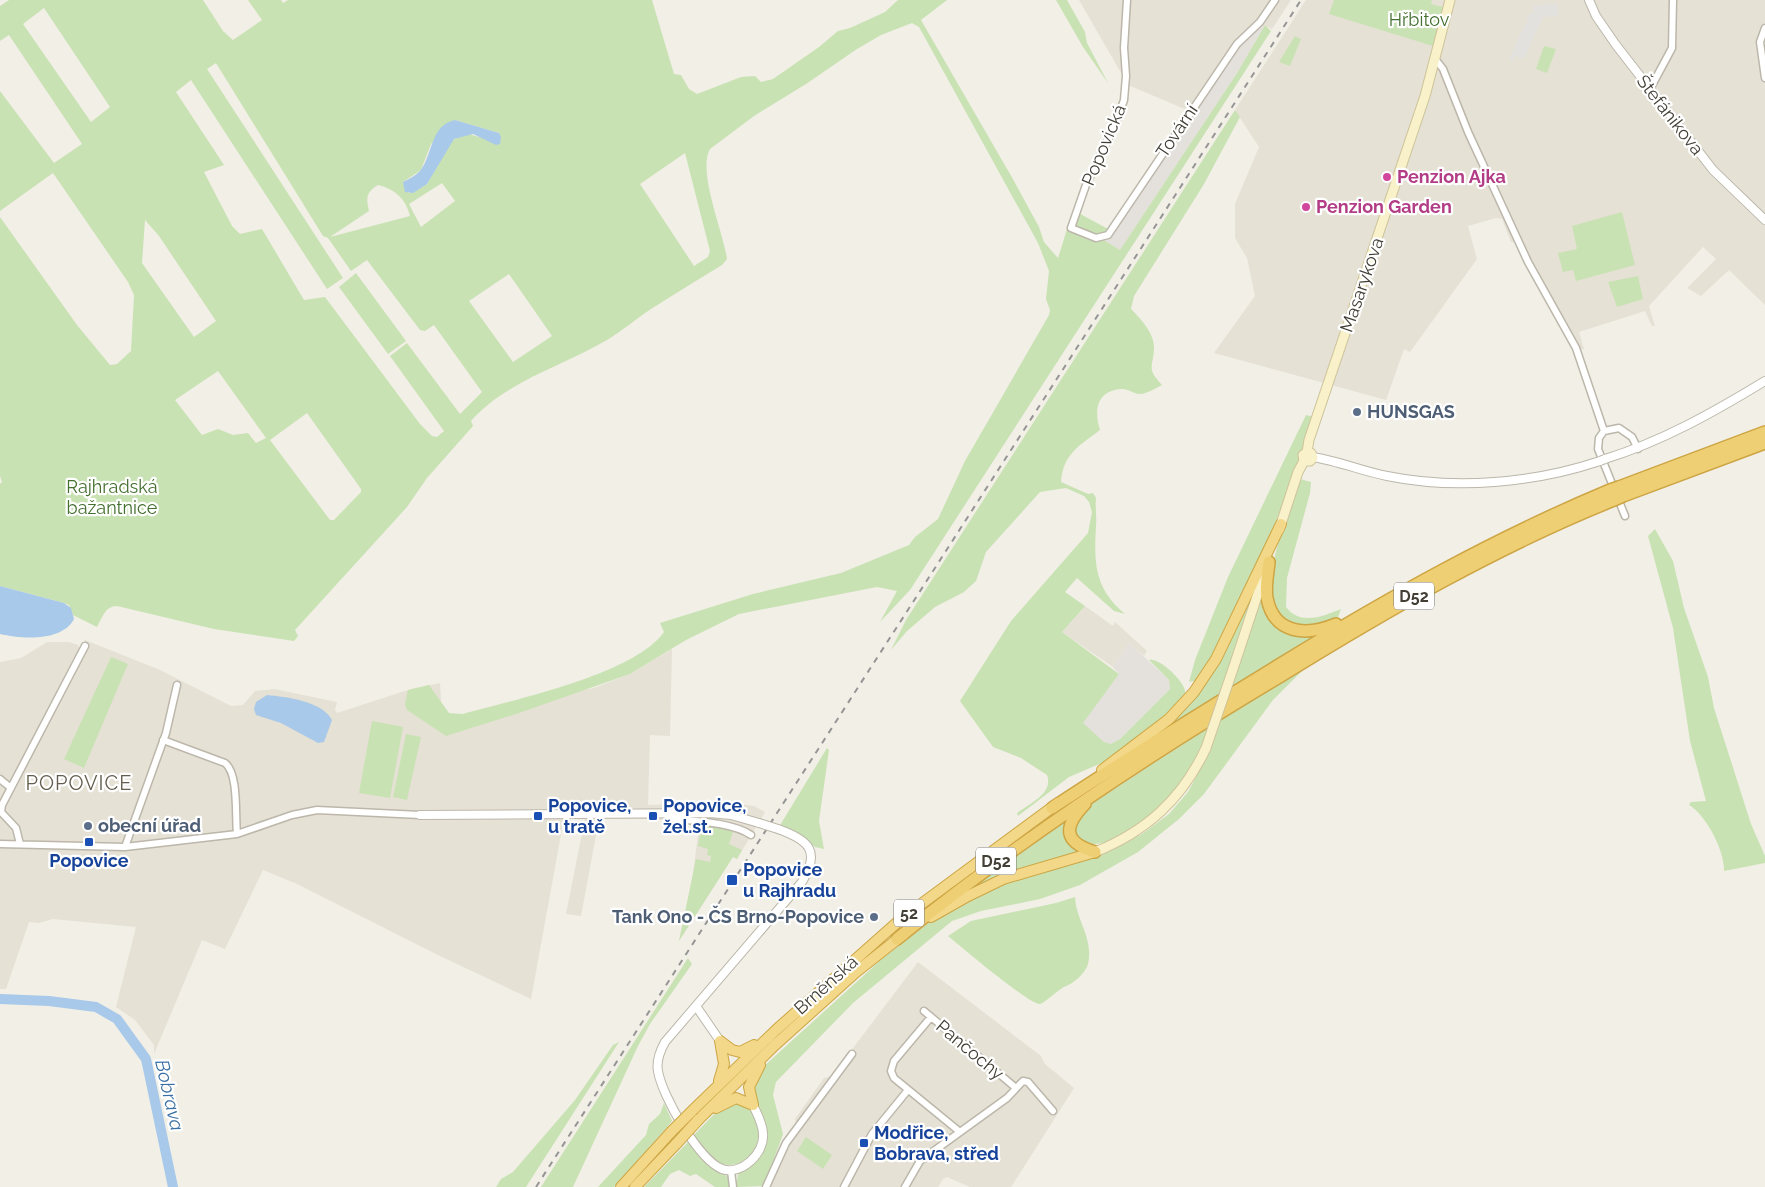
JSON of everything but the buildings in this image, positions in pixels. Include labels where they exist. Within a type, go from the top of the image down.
[{"type":"highway","name":"D52","points":[[1052,808],[1230,694],[1374,607],[1493,543],[1765,432]]},
{"type":"highway","name":"D52","points":[[897,939],[997,861],[1100,789],[1224,710],[1388,611],[1616,493],[1765,443]]},
{"type":"highway","name":"Brněnská","points":[[621,1187],[671,1132],[715,1088],[776,1030],[901,919],[1154,731],[1194,692],[1216,659],[1281,524]]},
{"type":"highway","points":[[1268,562],[1266,590],[1269,606],[1276,618],[1291,629],[1299,632],[1318,630],[1374,607]]},
{"type":"highway","points":[[1095,852],[1074,842],[1069,829],[1077,813],[1100,789]]},
{"type":"highway","name":"Brněnská","points":[[635,1187],[774,1045],[897,939],[986,886],[1029,871],[1095,852]]},
{"type":"highway","points":[[720,1041],[732,1050],[742,1052],[776,1030]]},
{"type":"highway","points":[[715,1088],[724,1068],[720,1041]]},
{"type":"highway","points":[[753,1105],[748,1093],[750,1082],[774,1045]]},
{"type":"highway","points":[[699,1120],[730,1099],[740,1099],[753,1105]]},
{"type":"main road","name":"Masarykova","points":[[1095,852],[1130,836],[1161,814],[1184,787],[1206,748],[1281,524],[1308,456],[1309,440],[1436,60],[1450,0]]},
{"type":"street","name":"Popovická","points":[[1072,228],[1086,185],[1116,123],[1124,100],[1126,76],[1124,48],[1127,0]]},
{"type":"street","name":"Tovární","points":[[1072,228],[1096,238],[1108,235],[1237,44],[1260,22],[1275,0]]},
{"type":"street","name":"Štefánikova","points":[[1589,0],[1596,16],[1713,170],[1765,220]]},
{"type":"street","points":[[1650,89],[1672,48],[1673,0]]},
{"type":"street","points":[[1765,28],[1760,42],[1765,76]]},
{"type":"street","points":[[1436,60],[1443,69],[1468,132],[1532,271],[1576,348],[1604,432]]},
{"type":"street","points":[[1308,456],[1388,476],[1443,482],[1520,478],[1603,460],[1638,449],[1693,423],[1765,381]]},
{"type":"street","points":[[1625,516],[1598,449],[1599,438],[1604,432],[1612,428],[1626,432],[1638,449]]},
{"type":"street","points":[[20,844],[18,833],[1,812],[11,788],[85,646]]},
{"type":"street","points":[[125,847],[163,740],[177,685]]},
{"type":"street","points":[[163,740],[224,763],[230,769],[233,779],[237,834]]},
{"type":"street","points":[[0,779],[11,788]]},
{"type":"street","points":[[0,844],[125,847],[237,834],[292,815],[317,810],[420,815],[665,813],[731,815],[778,829],[799,837],[806,843],[813,854],[811,868],[802,882],[663,1045],[658,1058],[658,1071],[667,1095],[698,1149],[713,1165],[732,1171],[739,1169],[751,1160],[762,1144],[762,1128],[753,1105]]},
{"type":"street","points":[[665,813],[669,818],[717,824],[746,831],[751,835]]},
{"type":"street","points":[[696,1006],[720,1041]]},
{"type":"street","name":"Pančochy","points":[[924,1011],[1016,1088]]},
{"type":"street","points":[[931,1017],[894,1061],[891,1071],[894,1078],[960,1132]]},
{"type":"street","points":[[766,1187],[786,1143],[852,1054]]},
{"type":"street","points":[[905,1187],[920,1161],[1008,1098],[1023,1081],[1028,1082],[1052,1111]]},
{"type":"street","points":[[844,1187],[872,1134],[908,1090]]},
{"type":"street","points":[[732,1171],[733,1187]]},
{"type":"shaded area","points":[[1079,0],[1291,0],[1272,29],[1256,21],[1242,33],[1187,110],[1128,85]]},
{"type":"shaded area","points":[[1306,0],[1765,0],[1765,305],[1729,270],[1701,296],[1687,288],[1716,259],[1703,247],[1649,306],[1655,326],[1652,326],[1645,311],[1579,332],[1584,349],[1578,349],[1537,285],[1518,243],[1511,242],[1502,219],[1496,218],[1468,226],[1477,259],[1410,352],[1404,349],[1386,400],[1214,353],[1255,296],[1247,258],[1235,238],[1235,204],[1259,147],[1235,110]]},
{"type":"shaded area","points":[[1557,3],[1559,16],[1543,17],[1524,59],[1515,56],[1513,61],[1509,59],[1513,50],[1516,51],[1514,47],[1525,24],[1528,23],[1526,22],[1530,13],[1534,14],[1533,6]]},
{"type":"shaded area","points":[[1256,21],[1265,25],[1237,73],[1120,250],[1102,239],[1140,180],[1242,33]]},
{"type":"shaded area","points":[[1085,606],[1113,626],[1115,622],[1147,651],[1144,656],[1129,643],[1113,667],[1062,632]]},
{"type":"shaded area","points":[[85,640],[160,670],[231,706],[243,705],[255,691],[274,689],[337,702],[335,710],[337,713],[411,689],[440,683],[442,719],[594,688],[630,674],[672,649],[670,736],[650,735],[648,805],[731,803],[754,806],[765,812],[737,859],[733,857],[679,941],[692,881],[699,827],[691,824],[654,819],[599,819],[581,916],[566,914],[585,818],[564,818],[531,999],[440,956],[295,883],[263,870],[225,949],[202,940],[154,1054],[154,1045],[135,1020],[116,1007],[136,927],[53,919],[39,923],[29,922],[6,989],[0,989],[0,662],[21,658],[47,642],[69,642],[78,645],[80,650]]},
{"type":"shaded area","points":[[1129,643],[1169,680],[1170,689],[1120,739],[1111,744],[1104,742],[1082,723],[1119,674],[1113,667]]},
{"type":"shaded area","points":[[918,962],[1041,1056],[1045,1064],[1074,1088],[1011,1187],[970,1187],[947,1177],[943,1179],[938,1187],[762,1187],[780,1144],[796,1124],[795,1119],[824,1078],[832,1076]]},
{"type":"green space","name":"Rajhradská bažantnice","points":[[9,0],[203,0],[223,31],[233,40],[262,20],[248,0],[281,0],[283,3],[288,0],[652,0],[674,74],[681,75],[689,89],[697,94],[741,77],[755,76],[761,82],[773,79],[819,47],[838,31],[850,28],[885,12],[898,0],[947,0],[921,20],[1014,181],[1039,227],[1044,242],[1058,258],[1073,210],[1108,229],[1102,239],[1120,250],[1237,73],[1265,25],[1271,31],[910,590],[880,622],[897,591],[877,587],[739,614],[686,640],[630,674],[519,713],[446,736],[407,710],[405,704],[408,690],[429,685],[449,713],[463,714],[571,684],[627,661],[649,647],[664,632],[660,623],[753,594],[841,573],[909,545],[915,537],[938,519],[965,461],[1049,315],[1050,310],[1046,299],[1049,271],[1038,243],[919,27],[912,23],[881,35],[857,49],[806,84],[754,116],[710,149],[707,159],[709,187],[727,259],[722,265],[651,309],[607,340],[536,375],[501,395],[485,407],[471,421],[473,426],[427,478],[407,507],[295,630],[298,636],[294,641],[214,629],[117,606],[107,610],[97,627],[73,615],[69,605],[0,586],[0,484],[2,482],[0,476],[0,217],[77,325],[110,365],[117,364],[131,351],[134,295],[128,282],[53,173],[0,211],[0,91],[54,163],[82,144],[9,35],[0,41],[0,6]],"holes":[[[44,8],[110,107],[91,122],[23,24]],[[216,63],[323,236],[328,238],[351,271],[367,260],[420,330],[425,331],[434,325],[482,392],[460,414],[407,343],[390,356],[444,431],[437,437],[432,436],[420,424],[325,297],[304,300],[262,229],[240,234],[232,226],[204,172],[224,165],[176,92],[191,80],[327,289],[343,278],[207,69]],[[455,120],[499,133],[482,138],[469,134],[452,140],[427,184],[409,193],[403,182],[421,170],[431,144]],[[685,153],[710,251],[708,257],[694,266],[640,184]],[[442,183],[455,201],[421,227],[409,204]],[[378,185],[390,189],[403,200],[410,216],[330,237],[369,211],[367,202],[369,193]],[[145,220],[159,236],[216,321],[194,337],[142,263]],[[509,274],[552,336],[513,362],[469,301]],[[218,371],[266,438],[256,443],[248,433],[233,435],[218,429],[202,435],[175,400]],[[307,413],[361,489],[361,492],[334,520],[330,520],[270,440]]]},
{"type":"green space","points":[[1056,0],[1067,0],[1085,32],[1087,43],[1108,83],[1083,47]]},
{"type":"green space","name":"Hřbitov","points":[[1334,0],[1432,0],[1431,4],[1443,7],[1433,46],[1329,14]]},
{"type":"green space","points":[[1295,36],[1301,39],[1290,66],[1279,62]]},
{"type":"green space","points":[[1544,46],[1556,49],[1547,73],[1536,69]]},
{"type":"green space","points":[[1235,110],[1240,117],[1204,184],[1134,296],[1131,309],[1150,332],[1154,343],[1152,371],[1162,385],[1142,394],[1123,389],[1106,394],[1097,409],[1100,430],[1079,446],[1069,457],[1062,472],[1061,482],[1088,494],[1093,493],[1096,498],[1095,552],[1098,574],[1107,594],[1125,614],[1114,611],[1077,578],[1065,592],[1085,606],[1062,632],[1119,674],[1083,723],[1104,742],[1111,744],[1120,739],[1170,689],[1169,680],[1149,660],[1159,662],[1176,676],[1184,687],[1185,697],[1182,703],[1111,759],[1069,777],[1018,816],[1017,813],[1044,793],[1048,781],[1047,775],[1021,758],[993,747],[960,701],[1011,621],[1088,533],[1092,512],[1089,502],[1084,496],[1066,488],[1040,492],[986,552],[976,581],[964,592],[935,607],[907,631],[891,650],[906,620]]},
{"type":"green space","points":[[1622,212],[1635,265],[1576,281],[1573,270],[1563,272],[1558,253],[1577,249],[1572,226]]},
{"type":"green space","points":[[356,273],[406,341],[388,354],[339,287]]},
{"type":"green space","points":[[1638,276],[1643,299],[1617,307],[1608,282]]},
{"type":"green space","points":[[1306,415],[1314,417],[1280,512],[1248,585],[1200,680],[1189,682],[1195,660],[1228,577]]},
{"type":"green space","points":[[1300,479],[1311,482],[1310,493],[1287,578],[1286,607],[1292,613],[1305,618],[1320,616],[1341,609],[1337,620],[1332,624],[1290,626],[1274,609],[1270,594],[1273,562]]},
{"type":"green space","points":[[1655,529],[1673,561],[1684,608],[1708,677],[1714,708],[1751,824],[1765,856],[1765,863],[1724,871],[1721,854],[1713,834],[1702,817],[1689,805],[1691,802],[1706,801],[1690,741],[1673,628],[1648,536]]},
{"type":"green space","points":[[1254,591],[1219,695],[1166,728],[1205,685]]},
{"type":"green space","points":[[1263,591],[1273,620],[1316,633],[1317,636],[1232,687]]},
{"type":"green space","points":[[111,657],[128,664],[84,768],[64,759]]},
{"type":"green space","points":[[1309,664],[1273,700],[1204,794],[1179,819],[1138,852],[1080,885],[1040,899],[981,911],[952,921],[853,1003],[776,1082],[773,1095],[783,1134],[764,1186],[736,1187],[738,1174],[762,1149],[757,1107],[752,1091],[763,1067],[883,958],[935,918],[985,890],[1110,851],[1142,834],[1169,814],[1188,792],[1211,749],[1221,718]]},
{"type":"green space","points":[[372,721],[403,727],[390,798],[359,793]]},
{"type":"green space","points":[[1208,728],[1186,778],[1166,804],[1147,820],[1120,837],[1105,842],[1092,844],[1081,841],[1073,832],[1082,810]]},
{"type":"green space","points":[[406,734],[421,737],[407,800],[393,797]]},
{"type":"green space","points":[[827,748],[829,750],[819,821],[824,849],[815,847],[802,836],[779,827]]},
{"type":"green space","points":[[1068,820],[1087,852],[983,885],[979,883]]},
{"type":"green space","points":[[702,823],[734,829],[729,844],[742,850],[737,859],[733,857],[679,941],[696,859],[710,862],[711,856],[707,855],[708,849],[698,846]]},
{"type":"green space","points":[[1075,897],[1078,914],[1089,946],[1088,964],[1079,978],[1040,1004],[1010,986],[948,936],[971,921],[1056,903]]},
{"type":"green space","points":[[688,958],[692,964],[650,1024],[638,1046],[573,1187],[541,1187]]},
{"type":"green space","points":[[619,1042],[526,1187],[496,1187],[501,1179],[513,1172],[575,1100],[613,1045]]},
{"type":"green space","points":[[735,1101],[750,1108],[757,1121],[759,1133],[757,1144],[752,1154],[744,1161],[734,1165],[722,1164],[710,1158],[693,1136],[723,1105]]},
{"type":"green space","points":[[664,1103],[672,1121],[614,1187],[598,1187],[646,1135],[649,1124],[660,1114]]},
{"type":"green space","points":[[806,1137],[832,1155],[823,1169],[797,1151]]},
{"type":"green space","points":[[690,1140],[708,1163],[723,1172],[729,1179],[730,1187],[715,1187],[696,1174],[690,1176],[679,1170],[670,1174],[661,1187],[644,1187]]},
{"type":"water","points":[[455,120],[499,133],[501,137],[500,144],[496,145],[473,134],[454,139],[427,184],[413,193],[405,192],[403,182],[420,171],[436,134],[447,123]]},
{"type":"water","points":[[0,586],[64,603],[71,608],[74,619],[60,632],[51,635],[30,638],[0,634]]},
{"type":"water","points":[[267,695],[303,701],[320,708],[332,720],[324,742],[318,743],[281,723],[256,715],[254,709],[256,702]]},
{"type":"waterway","name":"Bobrava","points":[[0,999],[49,1001],[96,1007],[117,1019],[146,1059],[173,1187]]},
{"type":"railway","points":[[536,1187],[1301,0]]},
{"type":"place","name":"Penzion Ajka","points":[[1387,177]]},
{"type":"place","name":"Penzion Garden","points":[[1306,207]]},
{"type":"place","name":"HUNSGAS","points":[[1357,412]]},
{"type":"place","name":"Popovice, u tratě","points":[[538,816]]},
{"type":"place","name":"Popovice, žel.st.","points":[[653,816]]},
{"type":"place","name":"obecní úřad","points":[[88,826]]},
{"type":"place","name":"Popovice","points":[[89,842]]},
{"type":"place","name":"Popovice u Rajhradu","points":[[732,880]]},
{"type":"place","name":"Tank Ono - ČS Brno-Popovice","points":[[874,917]]},
{"type":"place","name":"Modřice, Bobrava, střed","points":[[864,1143]]},
{"type":"district","name":"POPOVICE","points":[[79,783]]}]
